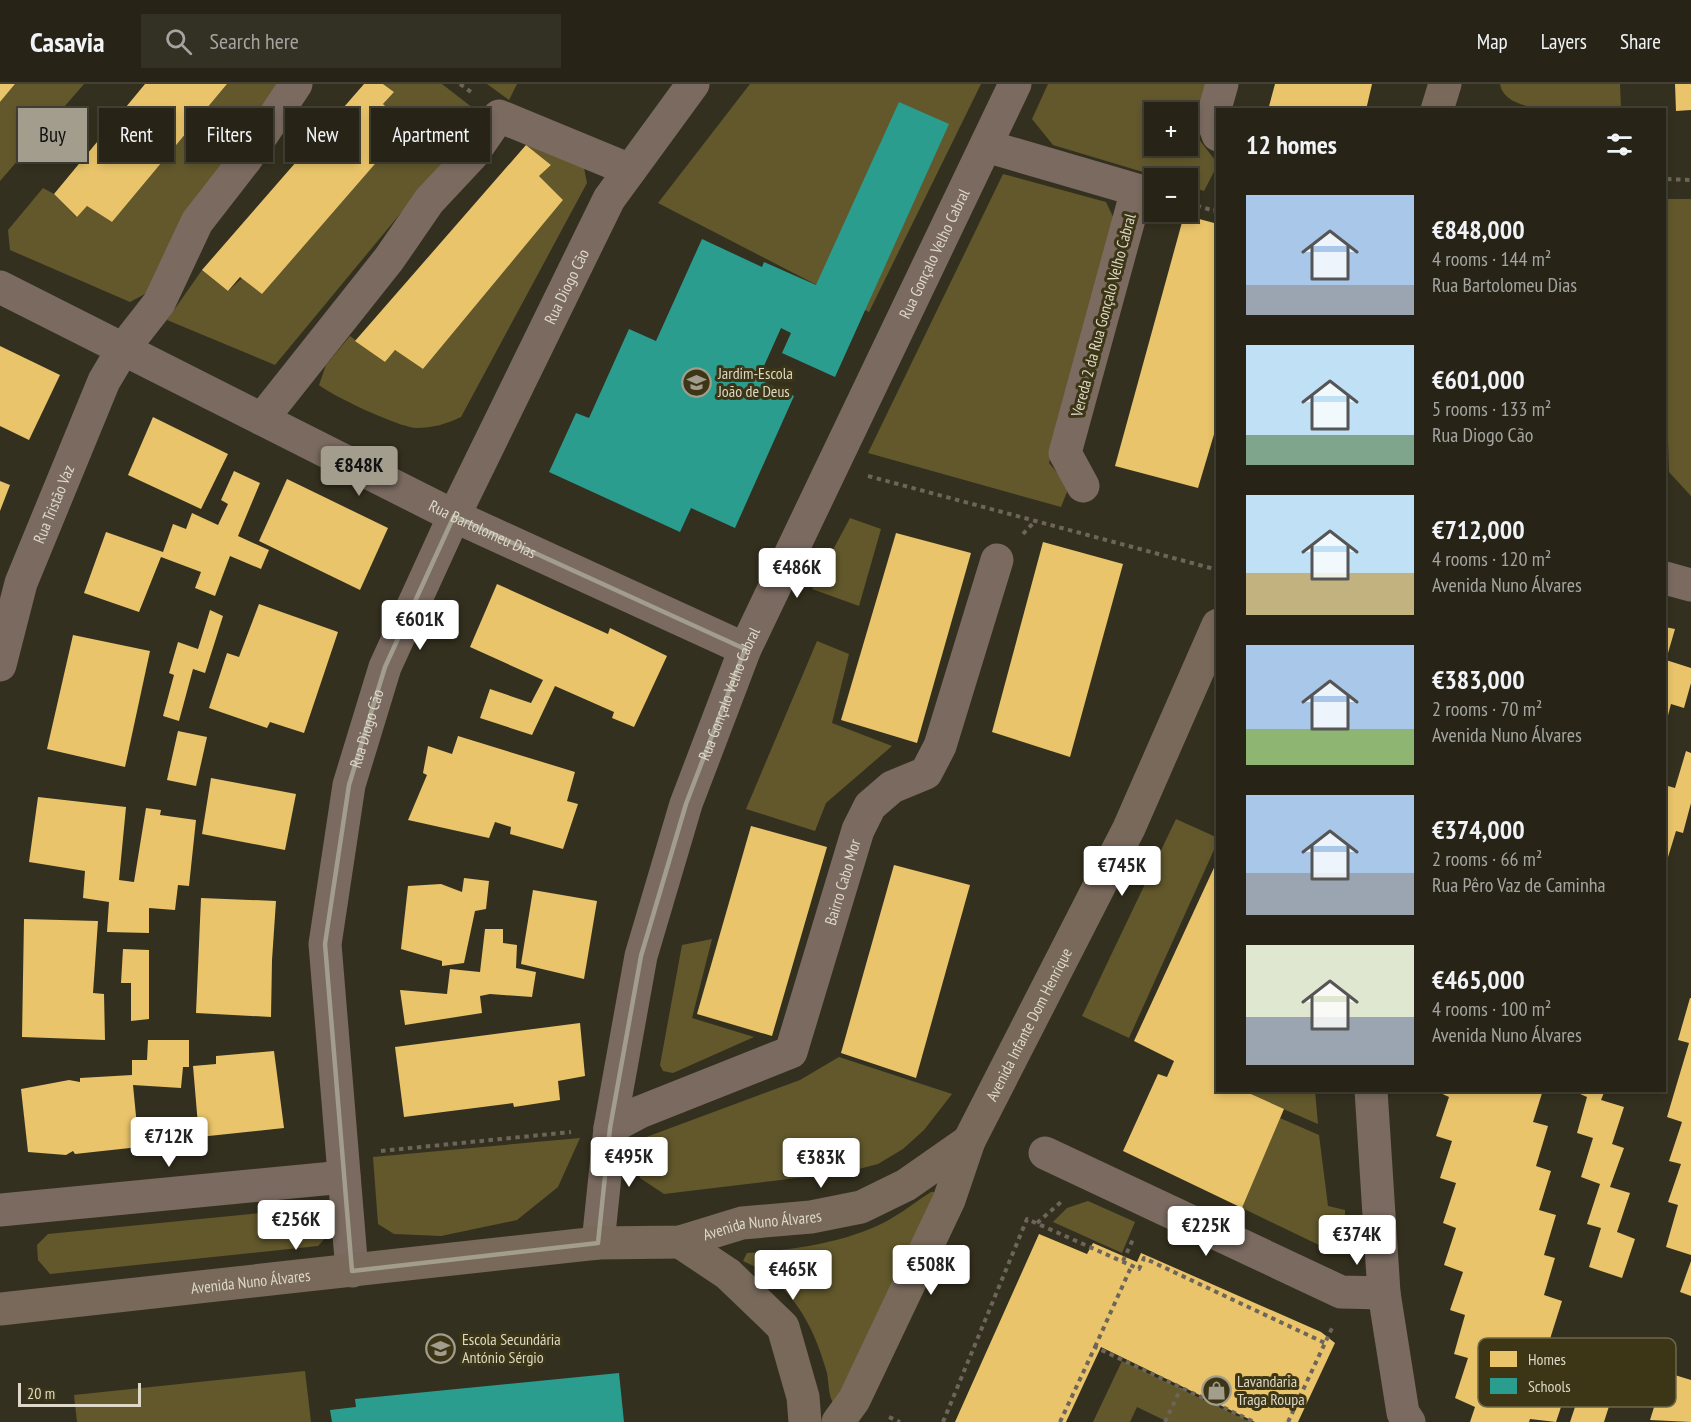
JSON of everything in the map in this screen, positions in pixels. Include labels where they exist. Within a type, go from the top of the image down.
[{"type":"main road","points":[[1438,108],[1445,84]]},
{"type":"main road","name":"Avenida Infante Dom Henrique","points":[[838,1422],[854,1400],[949,1200],[969,1141],[1129,828],[1216,630]]},
{"type":"main road","name":"Avenida Nuno Álvares","points":[[0,1309],[598,1243],[680,1242],[742,1224],[811,1216],[861,1207],[906,1185],[969,1141]]},
{"type":"main road","name":"Avenida Nuno Álvares","points":[[680,1242],[728,1274],[783,1327],[803,1397],[805,1422]]},
{"type":"street","name":"Rua Tristão Vaz","points":[[0,665],[21,583],[104,381],[123,349],[159,303],[197,222],[246,159],[296,84]]},
{"type":"street","name":"Rua Diogo Cão","points":[[351,1271],[325,944],[349,785],[384,667],[454,516],[609,199],[693,84]]},
{"type":"street","name":"Rua Gonçalo Velho Cabral","points":[[598,1243],[610,1128],[641,956],[686,804],[745,650],[1015,84]]},
{"type":"street","points":[[1216,130],[1212,119],[1222,84]]},
{"type":"street","points":[[262,419],[389,260],[429,201],[472,155],[499,116],[630,170]]},
{"type":"street","name":"Vereda 2 da Rua Gonçalo Velho Cabral","points":[[986,146],[1137,190],[1065,453],[1083,486]]},
{"type":"street","name":"Rua Bartolomeu Dias","points":[[0,287],[454,516],[745,650]]},
{"type":"street","name":"Bairro Cabo Mor","points":[[610,1128],[640,1112],[791,1052],[858,830],[870,806],[892,787],[926,773],[940,746],[998,560]]},
{"type":"street","points":[[1666,578],[1691,585]]},
{"type":"street","points":[[1371,1092],[1384,1293],[1403,1413],[1409,1422]]},
{"type":"street","points":[[1045,1153],[1341,1292],[1384,1293]]},
{"type":"street","points":[[0,1210],[343,1166]]},
{"type":"path","points":[[1666,179],[1691,180]]},
{"type":"path","points":[[1198,206],[1216,212]]},
{"type":"path","points":[[831,467],[1216,569]]},
{"type":"path","points":[[343,1166],[610,1128]]},
{"type":"path","points":[[943,1422],[1027,1219],[1139,1269],[1144,1258],[1325,1343]]},
{"type":"path","points":[[1060,1422],[1132,1265]]},
{"type":"path","points":[[1288,1422],[1328,1336]]},
{"type":"path","points":[[1095,1347],[1254,1422]]},
{"type":"path","points":[[1165,1422],[1181,1388]]},
{"type":"path","points":[[889,1417],[900,1422]]},
{"type":"highlighted area","points":[[454,516],[745,649],[686,804],[641,956],[610,1128],[598,1243],[352,1271],[325,944],[349,785],[385,667]]},
{"type":"shaded area","points":[[15,84],[84,84],[63,108],[18,108],[18,160],[0,181],[0,102]]},
{"type":"shaded area","points":[[227,84],[282,84],[266,108],[207,108]]},
{"type":"shaded area","points":[[383,84],[442,84],[473,108],[387,108],[383,104],[394,92]]},
{"type":"shaded area","points":[[487,84],[517,84],[509,100]]},
{"type":"shaded area","points":[[750,84],[981,84],[869,312],[658,203]]},
{"type":"shaded area","points":[[1048,84],[1209,84],[1198,123],[1198,102],[1144,102],[1144,156],[1198,156],[1198,138],[1216,161],[1216,168],[1204,191],[1198,189],[1198,168],[1144,168],[1144,172],[1053,145],[1032,119]]},
{"type":"shaded area","points":[[1500,84],[1620,84],[1621,108],[1533,108],[1517,103],[1506,95]]},
{"type":"shaded area","points":[[186,133],[186,162],[232,162],[147,293],[130,302],[10,250],[8,230],[43,188],[54,194],[76,217],[87,206],[112,222],[162,162],[174,162],[174,148]]},
{"type":"shaded area","points":[[527,140],[584,168],[587,183],[461,417],[445,424],[416,428],[396,423],[367,411],[319,385],[326,365],[350,336],[385,362],[395,350],[423,369],[563,200],[539,176],[551,165],[526,145]]},
{"type":"shaded area","points":[[371,160],[371,162],[443,162],[275,365],[167,320],[202,270],[228,291]]},
{"type":"shaded area","points":[[1003,174],[1106,202],[1115,221],[1049,463],[1069,487],[1061,507],[868,453]]},
{"type":"shaded area","points":[[1666,199],[1691,199],[1691,496],[1669,472],[1666,374]]},
{"type":"shaded area","points":[[850,518],[881,529],[859,606],[812,589]]},
{"type":"shaded area","points":[[817,641],[849,654],[832,723],[892,746],[826,803],[815,831],[746,809]]},
{"type":"shaded area","points":[[1176,819],[1216,837],[1216,845],[1129,1038],[1082,1016]]},
{"type":"shaded area","points":[[712,939],[692,1018],[754,1037],[673,1073],[663,1071],[660,1065],[682,945]]},
{"type":"shaded area","points":[[839,1057],[952,1094],[924,1130],[903,1149],[878,1164],[847,1172],[664,1194],[640,1178],[636,1162],[641,1139],[800,1080]]},
{"type":"shaded area","points":[[1244,1092],[1315,1092],[1318,1124]]},
{"type":"shaded area","points":[[1280,1118],[1319,1135],[1328,1206],[1345,1210],[1345,1225],[1340,1243],[1319,1245],[1242,1208]]},
{"type":"shaded area","points":[[580,1138],[558,1187],[517,1220],[441,1236],[394,1234],[378,1224],[373,1157]]},
{"type":"shaded area","points":[[931,1192],[937,1192],[834,1404],[822,1355],[798,1307],[774,1280],[743,1261],[747,1253],[803,1247],[859,1233],[892,1218]]},
{"type":"shaded area","points":[[1088,1201],[1135,1222],[1122,1253],[1053,1222],[1067,1208]]},
{"type":"shaded area","points":[[311,1208],[324,1216],[331,1232],[318,1246],[50,1274],[38,1260],[37,1245],[48,1234]]},
{"type":"shaded area","points":[[1122,1361],[1250,1422],[1168,1422],[1137,1407],[1130,1422],[1093,1422]]},
{"type":"shaded area","points":[[305,1371],[311,1422],[77,1422],[74,1395]]},
{"type":"building: Homes","points":[[0,84],[15,84],[0,102]]},
{"type":"building: Homes","points":[[145,84],[227,84],[207,108],[186,108],[186,133],[174,148],[174,108],[125,108]]},
{"type":"building: Homes","points":[[364,84],[383,84],[394,92],[383,104],[387,108],[371,108],[371,162],[377,162],[262,294],[240,277],[228,291],[202,270],[296,162],[359,162],[359,108],[343,108]]},
{"type":"building: Homes","points":[[1275,84],[1372,84],[1366,108],[1269,108]]},
{"type":"building: Homes","points":[[1675,84],[1691,84],[1691,110],[1676,111]]},
{"type":"building: Homes","points":[[99,140],[99,162],[162,162],[112,222],[87,206],[77,217],[54,194],[80,162],[87,162],[87,154]]},
{"type":"building: Homes","points":[[526,145],[551,165],[539,176],[563,200],[423,369],[395,350],[385,362],[355,341]]},
{"type":"building: Homes","points":[[1198,219],[1216,223],[1216,428],[1198,488],[1115,466],[1182,222],[1198,222]]},
{"type":"building: Homes","points":[[0,346],[60,375],[29,440],[0,426]]},
{"type":"building: Homes","points":[[153,417],[228,454],[201,509],[128,475]]},
{"type":"building: Homes","points":[[234,471],[260,483],[238,536],[269,550],[261,569],[230,556],[215,596],[195,588],[201,572],[161,557],[139,612],[84,593],[106,532],[163,552],[173,524],[186,529],[192,513],[218,525],[228,504],[221,500]]},
{"type":"building: Homes","points":[[287,479],[388,528],[360,590],[259,541]]},
{"type":"building: Homes","points":[[0,481],[10,485],[0,511]]},
{"type":"building: Homes","points":[[896,533],[971,553],[917,743],[841,720]]},
{"type":"building: Homes","points":[[1043,542],[1123,564],[1070,757],[992,732]]},
{"type":"building: Homes","points":[[497,584],[608,634],[610,628],[667,656],[634,727],[612,718],[614,712],[555,686],[532,735],[480,718],[490,689],[531,703],[543,680],[470,647]]},
{"type":"building: Homes","points":[[259,604],[338,632],[304,733],[270,722],[267,728],[209,708],[227,653],[239,657]]},
{"type":"building: Homes","points":[[210,610],[223,616],[205,673],[193,669],[179,721],[163,716],[174,675],[169,673],[178,642],[198,649]]},
{"type":"building: Homes","points":[[1666,627],[1675,629],[1666,660]]},
{"type":"building: Homes","points":[[73,635],[150,651],[125,767],[47,749]]},
{"type":"building: Homes","points":[[1666,660],[1691,668],[1691,683],[1684,708],[1671,704],[1666,723]]},
{"type":"building: Homes","points":[[178,731],[207,737],[196,786],[167,780]]},
{"type":"building: Homes","points":[[458,736],[575,772],[567,801],[578,804],[563,849],[510,834],[511,827],[495,822],[489,838],[408,820],[427,775],[423,773],[428,746],[452,754]]},
{"type":"building: Homes","points":[[1686,751],[1691,753],[1691,803],[1683,833],[1676,831],[1666,864],[1666,793],[1668,786],[1675,788]]},
{"type":"building: Homes","points":[[211,778],[296,794],[285,850],[202,834]]},
{"type":"building: Homes","points":[[38,797],[126,807],[119,880],[134,882],[146,808],[161,810],[160,815],[196,820],[189,886],[178,885],[175,910],[149,908],[149,933],[107,932],[109,902],[83,898],[85,871],[29,862]]},
{"type":"building: Homes","points":[[751,826],[827,847],[772,1036],[697,1014]]},
{"type":"building: Homes","points":[[1216,863],[1216,1092],[1246,1092],[1284,1109],[1242,1208],[1123,1151],[1158,1074],[1167,1077],[1174,1061],[1134,1041]]},
{"type":"building: Homes","points":[[894,865],[970,885],[916,1078],[841,1053]]},
{"type":"building: Homes","points":[[464,878],[489,881],[486,909],[475,911],[464,963],[442,966],[442,961],[401,949],[408,886],[441,884],[462,892]]},
{"type":"building: Homes","points":[[533,890],[597,901],[584,979],[521,964]]},
{"type":"building: Homes","points":[[201,898],[276,901],[271,1017],[196,1013]]},
{"type":"building: Homes","points":[[24,919],[98,921],[93,993],[104,994],[105,1040],[22,1037]]},
{"type":"building: Homes","points":[[485,929],[503,929],[503,943],[517,945],[516,968],[536,972],[532,997],[490,994],[480,996],[482,1013],[405,1025],[400,990],[447,994],[450,969],[480,972]]},
{"type":"building: Homes","points":[[123,949],[149,950],[149,1019],[131,1021],[131,983],[121,983]]},
{"type":"building: Homes","points":[[1690,998],[1691,1255],[1666,1247],[1678,1205],[1668,1202],[1681,1164],[1669,1161],[1682,1122],[1667,1117],[1689,1043],[1678,1040]]},
{"type":"building: Homes","points":[[580,1023],[585,1076],[558,1081],[560,1100],[514,1107],[513,1103],[404,1117],[395,1047]]},
{"type":"building: Homes","points":[[148,1040],[189,1040],[189,1067],[183,1067],[181,1088],[133,1085],[139,1147],[75,1154],[73,1151],[66,1155],[28,1152],[21,1089],[69,1080],[80,1082],[80,1078],[132,1075],[132,1060],[147,1060]]},
{"type":"building: Homes","points":[[274,1051],[284,1128],[199,1137],[193,1066],[216,1064],[216,1056]]},
{"type":"building: Homes","points":[[1438,1092],[1542,1092],[1533,1122],[1548,1126],[1536,1166],[1551,1171],[1539,1210],[1556,1215],[1544,1255],[1555,1258],[1544,1295],[1562,1301],[1550,1338],[1478,1338],[1478,1407],[1561,1407],[1556,1422],[1530,1419],[1529,1422],[1470,1422],[1475,1407],[1455,1398],[1468,1358],[1454,1354],[1465,1315],[1450,1310],[1463,1272],[1444,1265],[1456,1228],[1443,1223],[1456,1183],[1440,1178],[1452,1141],[1436,1136],[1449,1097]]},
{"type":"building: Homes","points":[[1576,1092],[1604,1092],[1601,1100],[1624,1107],[1612,1144],[1624,1148],[1610,1187],[1630,1193],[1617,1232],[1635,1239],[1622,1278],[1589,1267],[1601,1228],[1587,1224],[1600,1184],[1581,1177],[1593,1138],[1577,1133],[1587,1097]]},
{"type":"building: Homes","points":[[1039,1234],[1087,1254],[1093,1243],[1137,1262],[1141,1253],[1321,1332],[1335,1343],[1298,1422],[1255,1422],[1101,1347],[1066,1422],[955,1422]]},
{"type":"building: Homes","points":[[1691,1261],[1691,1296],[1680,1292]]},
{"type":"building: Homes","points":[[1676,1375],[1691,1380],[1691,1422],[1650,1420],[1654,1407],[1676,1407]]},
{"type":"building: Homes","points":[[1575,1407],[1609,1407],[1604,1422],[1570,1422]]},
{"type":"building: Schools","name":"Jardim-Escola João de Deus","points":[[899,102],[949,124],[835,377],[782,353],[791,333],[781,328],[758,379],[794,396],[735,528],[691,508],[680,532],[549,472],[576,413],[589,418],[629,329],[656,341],[702,239],[762,267],[764,262],[816,285]]},
{"type":"building: Schools","points":[[619,1373],[624,1422],[332,1422],[330,1410],[356,1407],[355,1399]]},
{"type":"place","name":"Jardim-Escola João de Deus","points":[[697,382]]},
{"type":"place","name":"Escola Secundária António Sérgio","points":[[441,1348]]},
{"type":"place","name":"Lavandaria Traga Roupa","points":[[1216,1390]]}]
